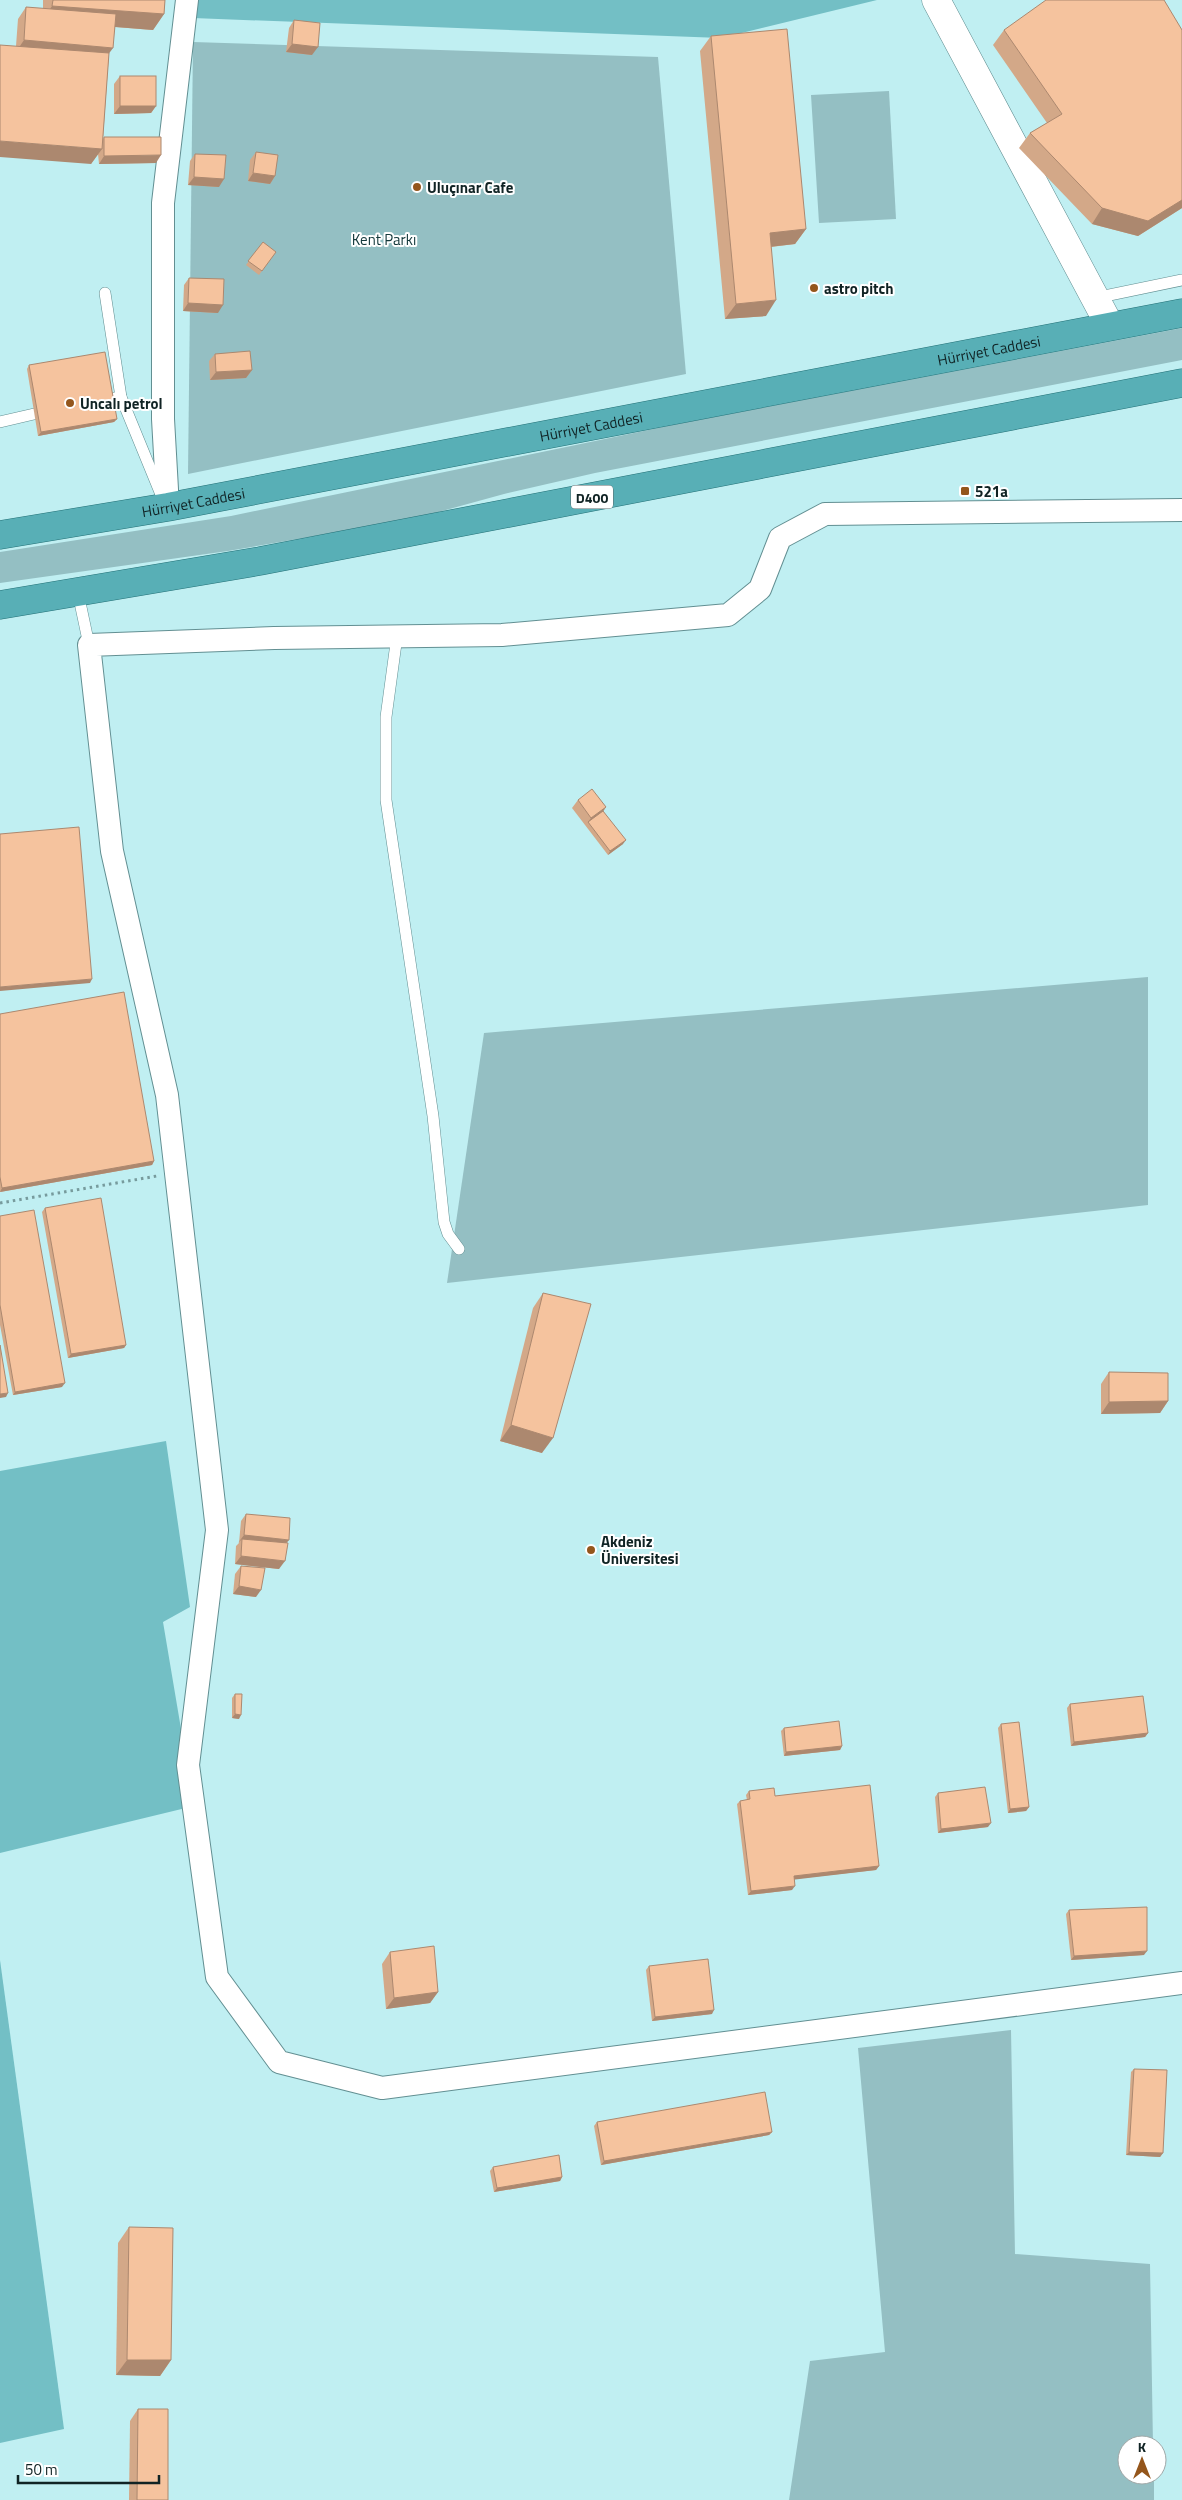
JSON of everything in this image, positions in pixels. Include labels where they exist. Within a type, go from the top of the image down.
[{"type":"highway","name":"Hürriyet Caddesi","points":[[0,535],[168,507],[1182,313]]},
{"type":"highway","name":"D400","points":[[0,604],[260,561],[1182,384]]},
{"type":"street","points":[[168,507],[164,419],[163,203],[187,0]]},
{"type":"street","points":[[936,0],[1110,326]]},
{"type":"street","points":[[1182,510],[825,514],[780,538],[760,589],[728,615],[502,635],[397,636],[90,645],[112,851],[167,1096],[217,1530],[188,1765],[217,1977],[279,2062],[382,2088],[1182,1983]]},
{"type":"lane","points":[[1095,298],[1182,280]]},
{"type":"lane","points":[[105,294],[116,398],[158,490],[168,507]]},
{"type":"lane","points":[[0,422],[34,414]]},
{"type":"lane","points":[[78,592],[90,645]]},
{"type":"lane","points":[[397,636],[386,717],[386,800],[432,1116],[444,1222],[448,1234],[459,1249]]},
{"type":"path","points":[[0,1203],[176,1172]]},
{"type":"green space","name":"Kent Parkı","points":[[193,42],[658,57],[686,374],[188,474]]},
{"type":"green space","points":[[889,91],[896,219],[819,223],[811,95]]},
{"type":"green space","points":[[1182,328],[1182,360],[595,473],[504,494],[413,519],[228,551],[0,583],[0,552],[231,516],[687,422]]},
{"type":"green space","points":[[1148,977],[1148,1205],[447,1283],[484,1033]]},
{"type":"green space","points":[[1011,2030],[1015,2254],[1150,2264],[1153,2435],[1117,2435],[1117,2485],[1154,2485],[1154,2500],[789,2500],[810,2361],[885,2352],[858,2048]]},
{"type":"shaded area","points":[[191,0],[877,0],[721,38],[193,18]]},
{"type":"shaded area","points":[[166,1441],[190,1607],[163,1622],[194,1806],[0,1853],[0,1471]]},
{"type":"shaded area","points":[[0,1960],[64,2429],[0,2443]]},
{"type":"building","points":[[53,0],[165,0],[164,14],[52,6]]},
{"type":"building","points":[[1046,0],[1164,0],[1182,30],[1182,200],[1148,221],[1102,208],[1030,133],[1062,114],[1004,30]]},
{"type":"building","points":[[26,7],[116,14],[113,48],[24,40]]},
{"type":"building","points":[[294,20],[320,23],[318,47],[292,44]]},
{"type":"building","points":[[787,29],[806,229],[770,233],[776,300],[736,304],[711,36]]},
{"type":"building","points":[[0,45],[109,53],[102,149],[0,141]]},
{"type":"building","points":[[120,76],[156,76],[156,106],[120,106]]},
{"type":"building","points":[[104,137],[161,137],[161,155],[104,156]]},
{"type":"building","points":[[256,152],[278,155],[275,176],[253,173]]},
{"type":"building","points":[[195,154],[226,155],[224,179],[194,177]]},
{"type":"building","points":[[263,242],[276,252],[262,271],[248,261]]},
{"type":"building","points":[[189,278],[224,279],[223,305],[188,303]]},
{"type":"building","points":[[250,351],[252,370],[216,372],[215,354]]},
{"type":"building","points":[[105,352],[117,419],[41,432],[29,365]]},
{"type":"building","points":[[592,789],[606,807],[591,818],[578,800]]},
{"type":"building","points":[[603,811],[626,840],[610,851],[588,822]]},
{"type":"building","points":[[79,827],[92,979],[0,987],[0,834]]},
{"type":"building","points":[[124,992],[154,1161],[2,1188],[0,1177],[0,1014]]},
{"type":"building","points":[[101,1198],[126,1345],[71,1354],[45,1208]]},
{"type":"building","points":[[34,1210],[65,1383],[15,1392],[0,1305],[0,1216]]},
{"type":"building","points":[[543,1293],[591,1304],[553,1438],[511,1425]]},
{"type":"building","points":[[0,1345],[8,1393],[0,1394]]},
{"type":"building","points":[[1109,1372],[1168,1373],[1168,1401],[1109,1402]]},
{"type":"building","points":[[246,1514],[290,1518],[289,1540],[244,1535]]},
{"type":"building","points":[[242,1539],[288,1543],[285,1561],[241,1556]]},
{"type":"building","points":[[241,1566],[265,1568],[261,1590],[239,1586]]},
{"type":"building","points":[[235,1694],[242,1694],[241,1715],[235,1714]]},
{"type":"building","points":[[1143,1696],[1148,1733],[1074,1742],[1070,1704]]},
{"type":"building","points":[[839,1721],[842,1746],[786,1752],[784,1728]]},
{"type":"building","points":[[1019,1722],[1029,1807],[1010,1809],[1001,1724]]},
{"type":"building","points":[[870,1785],[879,1866],[794,1876],[795,1886],[751,1891],[740,1801],[750,1799],[749,1791],[774,1788],[775,1796]]},
{"type":"building","points":[[985,1787],[991,1823],[941,1829],[938,1793]]},
{"type":"building","points":[[1147,1907],[1147,1951],[1074,1956],[1069,1910]]},
{"type":"building","points":[[434,1946],[438,1992],[394,1998],[390,1952]]},
{"type":"building","points":[[708,1959],[714,2010],[655,2017],[649,1966]]},
{"type":"building","points":[[1134,2069],[1167,2070],[1163,2153],[1129,2152]]},
{"type":"building","points":[[765,2092],[772,2132],[604,2161],[597,2122]]},
{"type":"building","points":[[559,2155],[562,2177],[497,2188],[493,2167]]},
{"type":"building","points":[[129,2227],[173,2228],[171,2360],[127,2360]]},
{"type":"building","points":[[138,2409],[168,2409],[168,2500],[137,2500]]},
{"type":"place","name":"Uluçınar Cafe","points":[[417,187]]},
{"type":"place","name":"astro pitch","points":[[814,288]]},
{"type":"place","name":"Uncalı petrol","points":[[70,403]]},
{"type":"place","name":"521a","points":[[965,491]]},
{"type":"place","name":"Akdeniz Üniversitesi","points":[[591,1550]]}]
